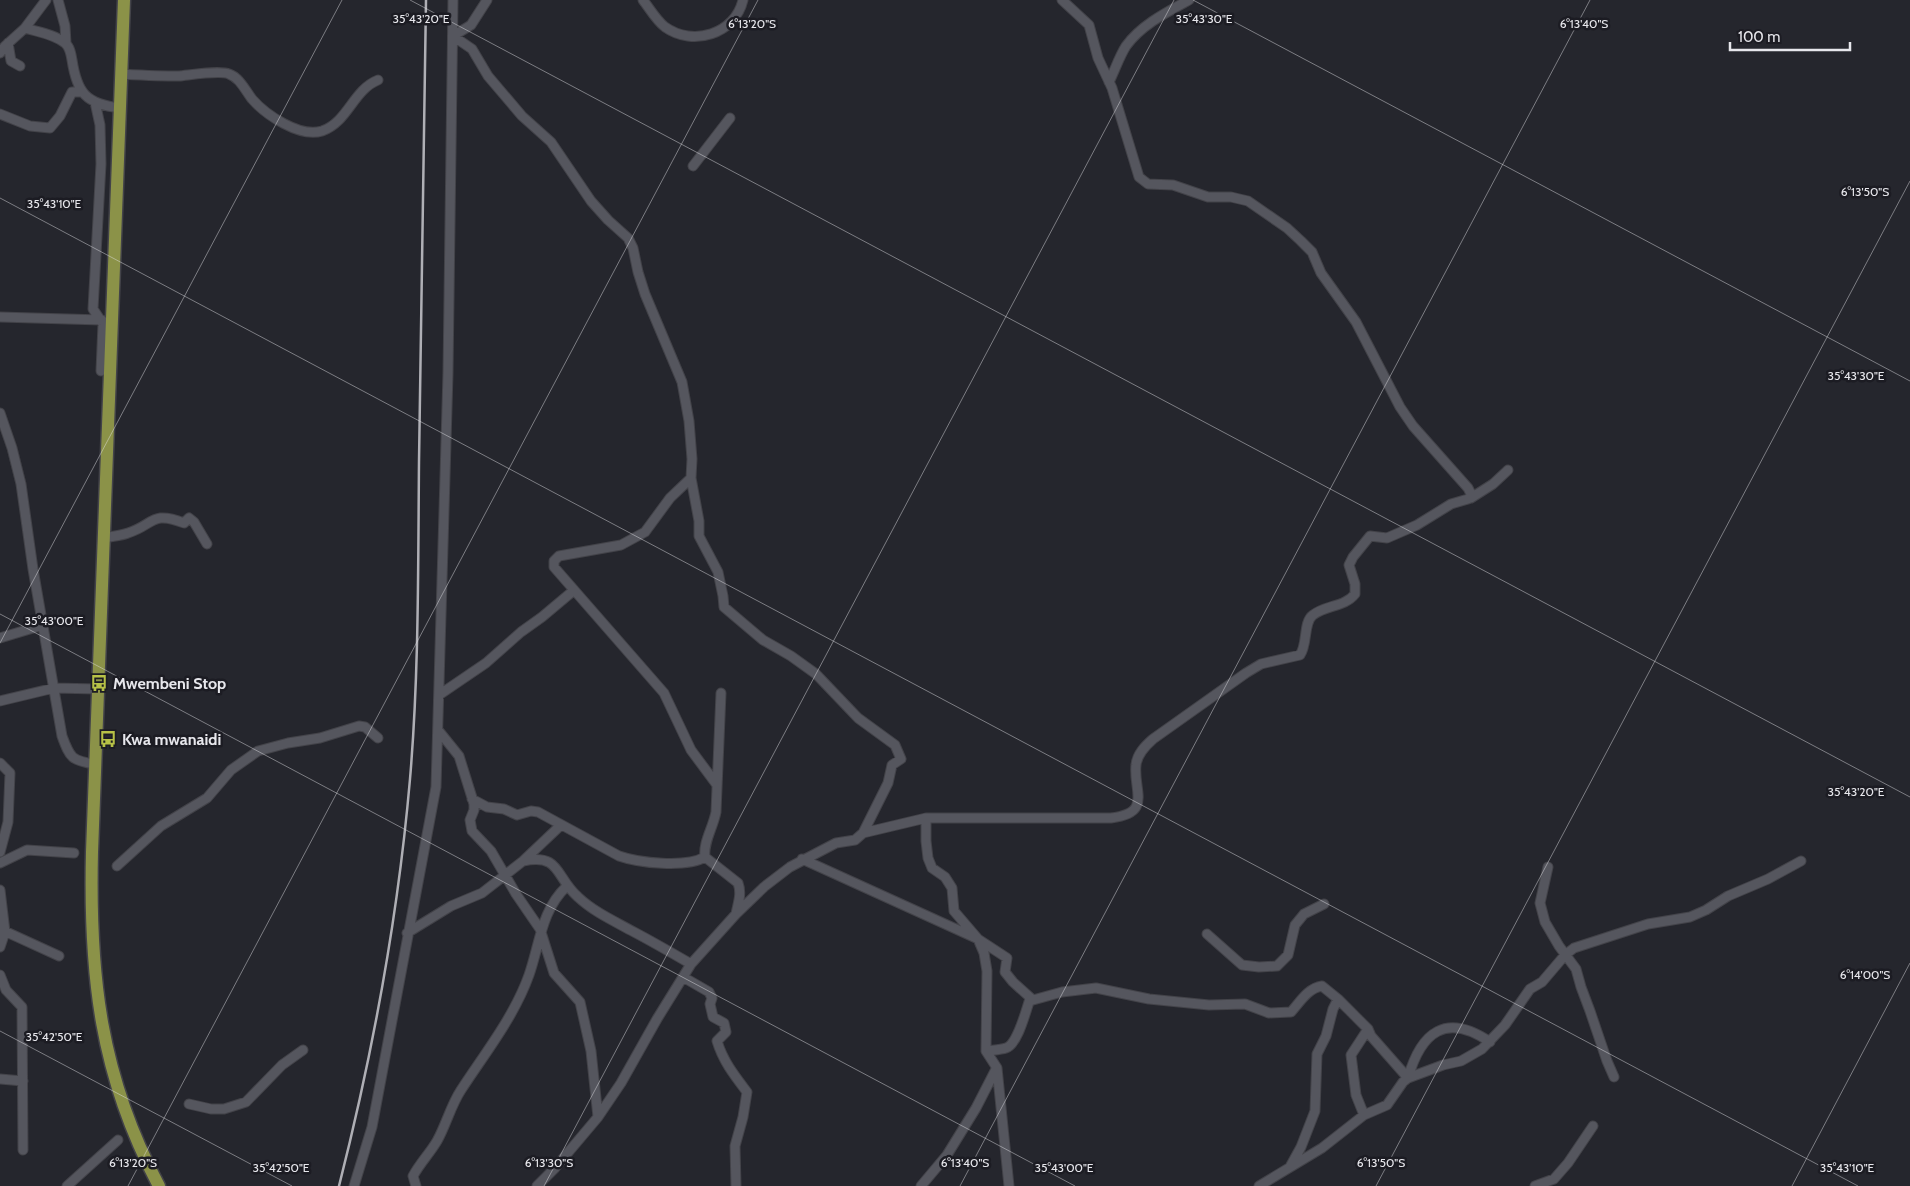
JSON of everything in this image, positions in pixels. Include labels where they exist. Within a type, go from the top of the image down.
[{"type":"highway","points":[[124,0],[120,108],[106,321],[104,538],[91,897],[92,938],[99,1008],[111,1065],[128,1121],[159,1186]]},
{"type":"street","points":[[0,53],[25,28],[46,0]]},
{"type":"street","points":[[58,0],[65,26],[66,43],[71,51],[74,78],[82,92],[95,102],[105,106],[120,108]]},
{"type":"street","points":[[354,1186],[372,1127],[436,787],[448,373],[453,0]]},
{"type":"street","points":[[453,36],[471,24],[487,0]]},
{"type":"street","points":[[643,0],[666,28],[693,36],[705,36],[719,32],[734,20],[743,0]]},
{"type":"street","points":[[1062,0],[1090,25],[1101,65],[1110,82],[1137,173],[1141,180],[1153,185],[1173,185],[1208,198],[1231,197],[1248,200],[1287,228],[1312,252],[1321,273],[1356,322],[1400,406],[1413,426],[1470,491],[1472,494],[1471,498]]},
{"type":"street","points":[[1110,82],[1120,58],[1133,38],[1162,14],[1189,0]]},
{"type":"street","points":[[25,28],[51,35],[66,43]]},
{"type":"street","points":[[453,36],[472,49],[488,76],[522,116],[551,142],[591,201],[628,238],[633,248],[645,294],[682,382],[689,421],[692,459],[691,478],[699,522],[699,536],[718,572],[724,607],[763,640],[809,669],[858,718],[895,745],[901,759],[892,765],[888,783],[864,833]]},
{"type":"street","points":[[8,43],[11,62],[20,66]]},
{"type":"street","points":[[121,74],[180,76],[228,73],[236,78],[262,108],[296,130],[309,133],[322,131],[335,124],[343,117],[366,87],[378,80]]},
{"type":"street","points":[[0,114],[30,126],[50,128],[60,116],[72,92],[82,92]]},
{"type":"street","points":[[95,102],[100,125],[101,164],[93,309],[106,321]]},
{"type":"street","points":[[692,166],[730,118]]},
{"type":"street","points":[[0,318],[106,321]]},
{"type":"street","points":[[101,371],[103,324],[106,321]]},
{"type":"street","points":[[0,413],[22,484],[58,720],[70,756],[78,762],[95,764]]},
{"type":"street","points":[[537,1186],[555,1168],[598,1117],[621,1083],[656,1019],[691,964],[736,914],[764,887],[802,860],[836,843],[855,840],[864,833],[926,818],[1111,818],[1122,817],[1131,812],[1138,804],[1139,792],[1136,764],[1140,752],[1152,739],[1246,673],[1261,664],[1300,655],[1310,617],[1316,612],[1346,601],[1355,594],[1355,584],[1349,569],[1350,562],[1370,536],[1386,538],[1416,525],[1451,504],[1471,498],[1493,484],[1508,470]]},
{"type":"street","points":[[691,478],[670,498],[644,532],[621,544],[559,556],[554,560],[554,567],[664,693],[691,750],[717,785]]},
{"type":"street","points":[[104,538],[127,533],[155,519],[169,517],[184,523],[189,518],[199,529],[206,544]]},
{"type":"street","points":[[439,695],[486,663],[573,590]]},
{"type":"street","points":[[0,638],[43,625]]},
{"type":"street","points":[[0,701],[54,688],[98,690]]},
{"type":"street","points":[[721,693],[716,812],[713,827],[704,849],[705,857],[738,883],[740,898],[736,914]]},
{"type":"street","points":[[117,866],[161,826],[207,798],[232,770],[258,751],[288,743],[320,738],[359,726],[365,726],[378,738]]},
{"type":"street","points":[[438,730],[459,756],[474,808],[470,820],[472,831],[491,851],[504,875],[540,929],[554,973],[580,1002],[590,1051],[598,1117]]},
{"type":"street","points":[[0,763],[10,773],[8,822],[0,852]]},
{"type":"street","points":[[472,799],[487,807],[504,809],[517,815],[531,811],[538,812],[619,856],[630,860],[679,863],[698,861],[705,857]]},
{"type":"street","points":[[926,818],[928,858],[932,868],[944,877],[952,888],[954,911],[978,939],[984,953],[988,971],[986,1051],[997,1068],[1008,1186]]},
{"type":"street","points":[[407,933],[451,906],[482,893],[562,825]]},
{"type":"street","points":[[0,863],[27,850],[74,853]]},
{"type":"street","points":[[523,860],[545,859],[556,868],[567,886],[589,906],[691,964]]},
{"type":"street","points":[[802,860],[978,939],[1007,958],[1005,972],[1030,999],[1035,1000],[1062,992],[1096,988],[1149,999],[1208,1005],[1245,1004],[1273,1014],[1291,1012],[1303,997],[1317,987],[1322,986],[1368,1028],[1371,1036],[1408,1078]]},
{"type":"street","points":[[1260,1186],[1322,1148],[1364,1115],[1387,1105],[1408,1078],[1443,1065],[1461,1061],[1490,1042],[1505,1025],[1530,989],[1542,982],[1565,955],[1574,948],[1648,924],[1690,916],[1706,910],[1728,896],[1768,879],[1801,861]]},
{"type":"street","points":[[1548,867],[1540,903],[1545,922],[1559,946],[1576,969],[1580,987],[1590,1011],[1606,1062],[1614,1077]]},
{"type":"street","points":[[408,1186],[437,1142],[459,1092],[502,1027],[524,988],[540,929],[554,901],[567,886]]},
{"type":"street","points":[[0,890],[3,930],[0,947]]},
{"type":"street","points":[[1207,934],[1242,964],[1259,967],[1277,966],[1288,955],[1295,925],[1304,914],[1324,904]]},
{"type":"street","points":[[3,930],[59,956]]},
{"type":"street","points":[[0,975],[3,988],[22,1007],[23,1150]]},
{"type":"street","points":[[683,976],[709,992],[712,998],[710,1004],[714,1017],[724,1023],[726,1032],[717,1040],[720,1053],[729,1069],[747,1092],[743,1117],[735,1146],[736,1186]]},
{"type":"street","points":[[986,1051],[1009,1046],[1018,1033],[1030,999]]},
{"type":"street","points":[[1290,1167],[1301,1147],[1315,1112],[1317,1054],[1326,1036],[1333,1008],[1338,999]]},
{"type":"street","points":[[1364,1115],[1356,1095],[1351,1055],[1368,1028]]},
{"type":"street","points":[[1408,1078],[1418,1053],[1432,1034],[1439,1030],[1446,1028],[1469,1030],[1490,1042]]},
{"type":"street","points":[[189,1104],[211,1110],[224,1109],[246,1102],[282,1065],[303,1050]]},
{"type":"street","points":[[921,1186],[946,1155],[976,1108],[997,1068]]},
{"type":"street","points":[[0,1079],[23,1081]]},
{"type":"street","points":[[1544,1186],[1554,1179],[1568,1163],[1593,1126]]},
{"type":"street","points":[[67,1186],[118,1140]]},
{"type":"street","points":[[413,1176],[416,1186]]},
{"type":"street","points":[[1535,1186],[1554,1179]]},
{"type":"railway","points":[[339,1186],[363,1085],[383,984],[399,882],[413,740],[417,620],[426,0]]},
{"type":"place","name":"Mwembeni Stop","points":[[99,683]]},
{"type":"place","name":"Kwa mwanaidi","points":[[108,739]]}]
